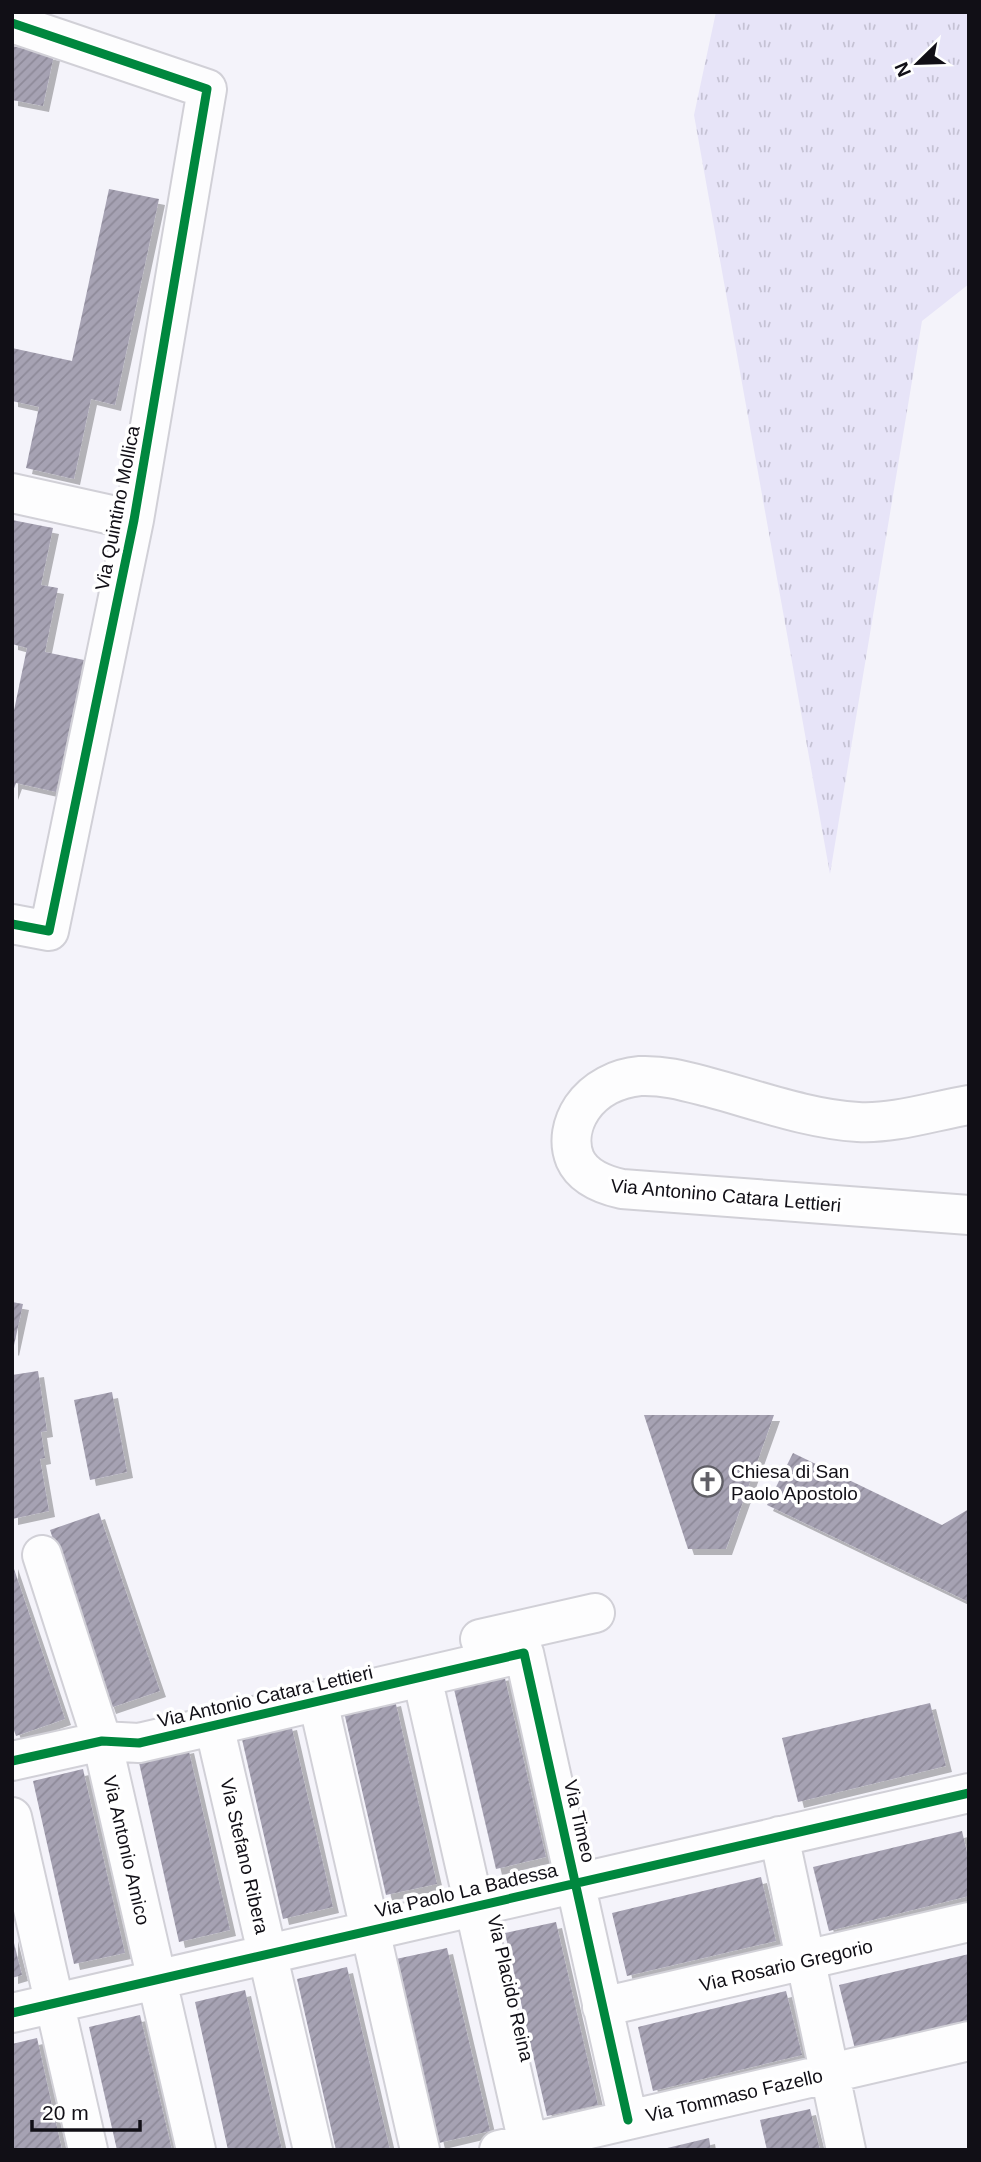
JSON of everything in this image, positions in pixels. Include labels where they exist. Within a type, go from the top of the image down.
[{"type":"street","name":"Via Quintino Mollica","points":[[12,23],[207,89],[134,520],[49,931],[12,924]]},
{"type":"street","points":[[12,493],[134,520]]},
{"type":"street","name":"Via Antonino Catara Lettieri","points":[[969,1104],[881,1122],[858,1122],[815,1115],[668,1077],[641,1076],[625,1078],[605,1086],[591,1096],[572,1129],[571,1147],[575,1161],[586,1173],[603,1185],[622,1189],[969,1215]]},
{"type":"street","name":"Via Antonio Amico","points":[[42,1555],[102,1741],[196,2150]]},
{"type":"street","points":[[102,1741],[132,1718],[595,1613]]},
{"type":"street","name":"Via Antonio Catara Lettieri","points":[[12,1761],[102,1741],[139,1743],[524,1653]]},
{"type":"street","name":"Via Timeo","points":[[524,1653],[628,2120]]},
{"type":"street","name":"Via Placido Reina","points":[[422,1677],[474,1906],[513,2146]]},
{"type":"street","points":[[318,1701],[420,2150]]},
{"type":"street","name":"Via Stefano Ribera","points":[[214,1726],[313,2150]]},
{"type":"street","name":"Via Paolo La Badessa","points":[[12,2013],[969,1793]]},
{"type":"street","points":[[12,1817],[88,2150]]},
{"type":"street","points":[[779,1836],[846,2150]]},
{"type":"street","name":"Via Rosario Gregorio","points":[[603,2007],[969,1922]]},
{"type":"street","name":"Via Tommaso Fazello","points":[[513,2146],[969,2041]]},
{"type":"green space","points":[[716,12],[969,12],[969,284],[922,321],[830,874],[694,115]]},
{"type":"building","points":[[12,46],[54,55],[43,106],[12,100]]},
{"type":"building","points":[[109,189],[159,199],[115,405],[91,399],[74,479],[26,468],[39,407],[12,401],[12,348],[72,361]]},
{"type":"building","points":[[12,520],[53,528],[41,585],[58,588],[45,652],[84,660],[56,792],[16,783],[12,794],[12,720],[27,648],[12,644]]},
{"type":"building","points":[[12,1302],[23,1304],[13,1350],[12,1349]]},
{"type":"building","points":[[38,1371],[47,1431],[41,1432],[45,1458],[40,1459],[49,1511],[12,1519],[12,1375]]},
{"type":"building","points":[[112,1392],[127,1472],[90,1480],[74,1400]]},
{"type":"building","name":"Chiesa di San Paolo Apostolo","points":[[644,1415],[774,1415],[726,1549],[688,1549]]},
{"type":"building","points":[[793,1453],[942,1525],[969,1509],[969,1602],[767,1505]]},
{"type":"building","points":[[99,1513],[160,1691],[110,1708],[50,1530]]},
{"type":"building","points":[[12,1563],[65,1719],[16,1736],[12,1725]]},
{"type":"building","points":[[504,1674],[546,1857],[496,1869],[453,1685]]},
{"type":"building","points":[[395,1700],[437,1884],[386,1895],[344,1712]]},
{"type":"building","points":[[930,1703],[946,1766],[798,1802],[782,1738]]},
{"type":"building","points":[[291,1724],[333,1907],[283,1919],[241,1735]]},
{"type":"building","points":[[188,1747],[230,1930],[179,1942],[138,1758]]},
{"type":"building","points":[[83,1769],[125,1953],[74,1964],[33,1781]]},
{"type":"building","points":[[962,1831],[969,1861],[969,1896],[829,1931],[813,1867]]},
{"type":"building","points":[[761,1877],[776,1941],[627,1976],[612,1913]]},
{"type":"building","points":[[556,1922],[598,2105],[547,2116],[505,1933]]},
{"type":"building","points":[[12,1935],[22,1975],[12,1978]]},
{"type":"building","points":[[447,1948],[490,2131],[439,2143],[396,1959]]},
{"type":"building","points":[[969,1954],[969,2021],[855,2049],[839,1985]]},
{"type":"building","points":[[347,1967],[390,2150],[336,2150],[297,1979]]},
{"type":"building","points":[[245,1990],[282,2150],[228,2150],[195,2002]]},
{"type":"building","points":[[786,1991],[802,2055],[653,2091],[638,2027]]},
{"type":"building","points":[[140,2015],[172,2150],[117,2150],[89,2027]]},
{"type":"building","points":[[37,2038],[62,2150],[12,2150],[12,2044]]},
{"type":"building","points":[[810,2109],[820,2150],[767,2150],[760,2120]]},
{"type":"building","points":[[709,2138],[711,2150],[663,2150],[663,2149]]},
{"type":"cycle path","points":[[12,23],[207,89],[134,520],[49,931],[12,924]]},
{"type":"cycle path","points":[[12,1761],[102,1741],[139,1743],[524,1653],[628,2120]]},
{"type":"cycle path","points":[[12,2013],[969,1793]]},
{"type":"place","name":"Chiesa di San Paolo Apostolo","points":[[708,1482]]}]
